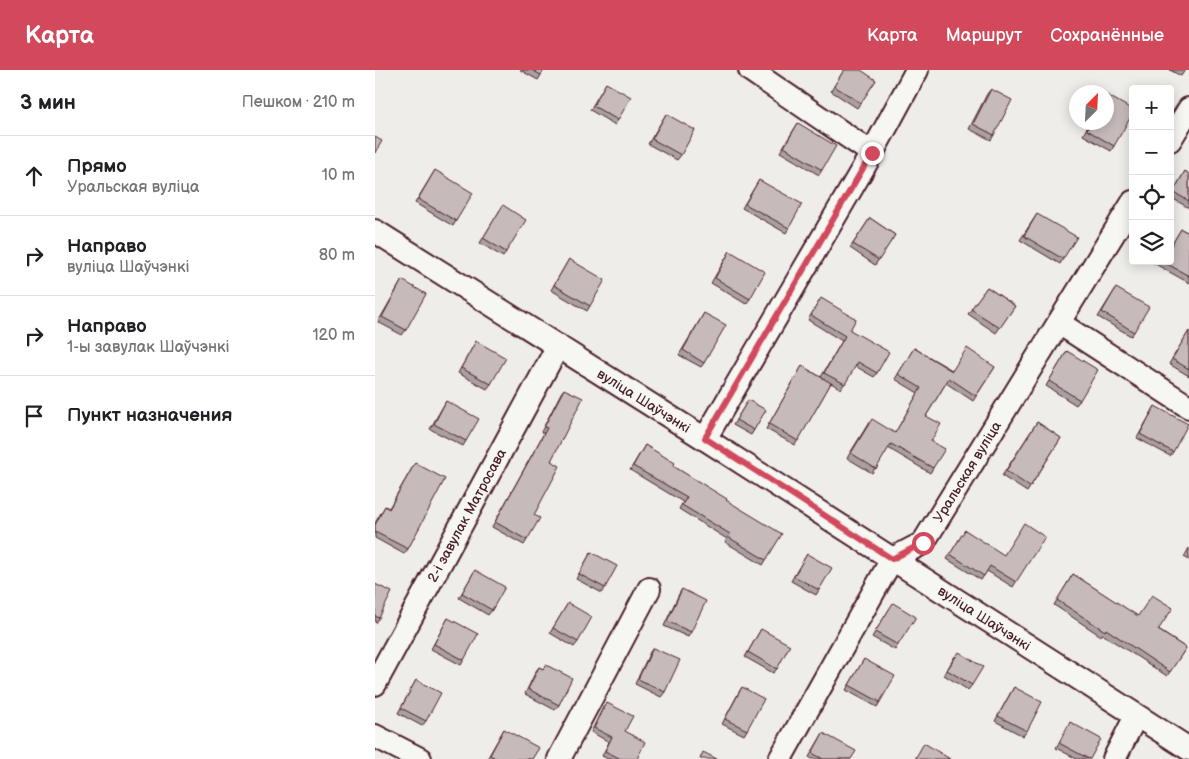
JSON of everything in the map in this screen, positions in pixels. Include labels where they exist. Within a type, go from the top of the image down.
[{"type":"street","points":[[750,70],[872,153]]},
{"type":"street","points":[[705,438],[872,153],[917,70]]},
{"type":"street","points":[[1174,133],[1189,109]]},
{"type":"street","name":"Уральская вуліца","points":[[892,559],[923,543],[1129,209]]},
{"type":"street","name":"вуліца Шаўчэнкі","points":[[375,231],[705,438],[1189,749]]},
{"type":"street","points":[[1059,323],[1189,407]]},
{"type":"street","name":"2-і завулак Матросава","points":[[375,684],[558,346]]},
{"type":"street","points":[[780,759],[892,559]]},
{"type":"street","points":[[559,759],[649,588]]},
{"type":"street","points":[[1114,759],[1136,716]]},
{"type":"street","points":[[375,736],[420,759]]},
{"type":"building","points":[[532,70],[544,70],[541,75]]},
{"type":"building","points":[[844,70],[861,70],[876,80],[861,103],[834,86]]},
{"type":"building","points":[[606,83],[631,97],[618,120],[593,106]]},
{"type":"building","points":[[991,89],[1012,100],[994,135],[973,124]]},
{"type":"building","points":[[1114,99],[1129,108],[1129,120],[1114,146],[1087,130],[1114,130]]},
{"type":"building","points":[[666,114],[695,130],[681,155],[652,139]]},
{"type":"building","points":[[798,123],[836,146],[822,170],[784,147]]},
{"type":"building","points":[[375,137],[382,141],[375,153]]},
{"type":"building","points":[[435,170],[473,193],[456,221],[418,199]]},
{"type":"building","points":[[1185,171],[1189,174],[1189,201],[1174,193]]},
{"type":"building","points":[[759,180],[802,204],[789,228],[745,204]]},
{"type":"building","points":[[503,205],[526,220],[506,252],[483,238]]},
{"type":"building","points":[[1037,214],[1077,237],[1063,259],[1024,236]]},
{"type":"building","points":[[870,218],[895,235],[879,260],[853,244]]},
{"type":"building","points":[[1181,229],[1189,233],[1189,276],[1169,265],[1174,265],[1174,241]]},
{"type":"building","points":[[730,251],[765,272],[750,299],[715,278]]},
{"type":"building","points":[[569,259],[605,280],[590,306],[554,285]]},
{"type":"building","points":[[402,280],[426,294],[406,330],[382,317]]},
{"type":"building","points":[[987,287],[1015,306],[1000,328],[971,309]]},
{"type":"building","points":[[1116,288],[1149,307],[1134,332],[1102,312]]},
{"type":"building","points":[[821,298],[856,319],[850,330],[889,352],[877,373],[858,362],[845,384],[824,373],[845,336],[811,315]]},
{"type":"building","points":[[704,313],[726,325],[704,363],[683,350]]},
{"type":"building","points":[[1189,331],[1189,369],[1172,359]]},
{"type":"building","points":[[476,341],[506,358],[491,384],[461,368]]},
{"type":"building","points":[[914,348],[952,371],[967,348],[995,367],[976,396],[949,378],[926,416],[941,424],[931,441],[945,449],[933,468],[891,444],[876,469],[851,453],[872,419],[895,433],[921,388],[898,374]]},
{"type":"building","points":[[1067,351],[1098,370],[1080,400],[1049,381]]},
{"type":"building","points":[[802,366],[831,383],[798,441],[769,424]]},
{"type":"building","points":[[564,389],[583,398],[551,461],[560,466],[534,515],[540,518],[527,540],[495,522],[547,428],[544,427]]},
{"type":"building","points":[[748,400],[766,410],[754,430],[736,420]]},
{"type":"building","points":[[446,401],[479,419],[466,441],[434,424]]},
{"type":"building","points":[[1155,406],[1188,424],[1173,452],[1140,434]]},
{"type":"building","points":[[1037,422],[1061,438],[1030,487],[1006,471]]},
{"type":"building","points":[[645,445],[675,463],[673,466],[782,534],[766,560],[728,537],[730,534],[682,505],[687,497],[633,466]]},
{"type":"building","points":[[415,463],[445,479],[408,549],[375,532],[375,525],[385,506],[389,509]]},
{"type":"building","points":[[1024,523],[1045,537],[1016,582],[990,566],[984,576],[950,554],[965,530],[1004,555]]},
{"type":"building","points":[[591,552],[617,566],[605,588],[579,574]]},
{"type":"building","points":[[807,554],[832,568],[819,590],[794,576]]},
{"type":"building","points":[[475,570],[505,587],[492,610],[462,593]]},
{"type":"building","points":[[1073,574],[1138,616],[1152,595],[1173,608],[1158,630],[1186,648],[1170,672],[1106,629],[1105,631],[1057,600]]},
{"type":"building","points":[[375,584],[392,592],[379,618],[375,616]]},
{"type":"building","points":[[682,589],[706,601],[691,632],[667,621]]},
{"type":"building","points":[[568,603],[592,617],[578,642],[553,628]]},
{"type":"building","points":[[893,603],[916,617],[898,645],[875,632]]},
{"type":"building","points":[[448,618],[478,634],[464,660],[434,644]]},
{"type":"building","points":[[761,629],[790,645],[777,669],[748,652]]},
{"type":"building","points":[[653,648],[680,660],[665,692],[638,679]]},
{"type":"building","points":[[959,652],[983,667],[972,685],[947,670]]},
{"type":"building","points":[[864,659],[895,676],[880,702],[849,685]]},
{"type":"building","points":[[546,665],[572,678],[559,705],[528,689],[539,667],[543,669]]},
{"type":"building","points":[[416,680],[441,693],[426,721],[401,708]]},
{"type":"building","points":[[742,687],[764,699],[747,730],[725,719]]},
{"type":"building","points":[[1014,687],[1042,702],[1027,731],[998,716]]},
{"type":"building","points":[[607,703],[633,716],[625,731],[645,742],[637,759],[621,759],[605,751],[612,737],[594,728]]},
{"type":"building","points":[[1070,722],[1101,739],[1090,759],[1059,743]]},
{"type":"building","points":[[504,729],[539,748],[532,759],[497,759],[490,755]]},
{"type":"building","points":[[823,733],[856,751],[851,759],[823,759],[812,753]]},
{"type":"building","points":[[924,743],[950,759],[915,759]]},
{"type":"building","points":[[703,752],[717,759],[700,759]]},
{"type":"route","points":[[872,153],[705,438],[892,559],[923,543]]}]
